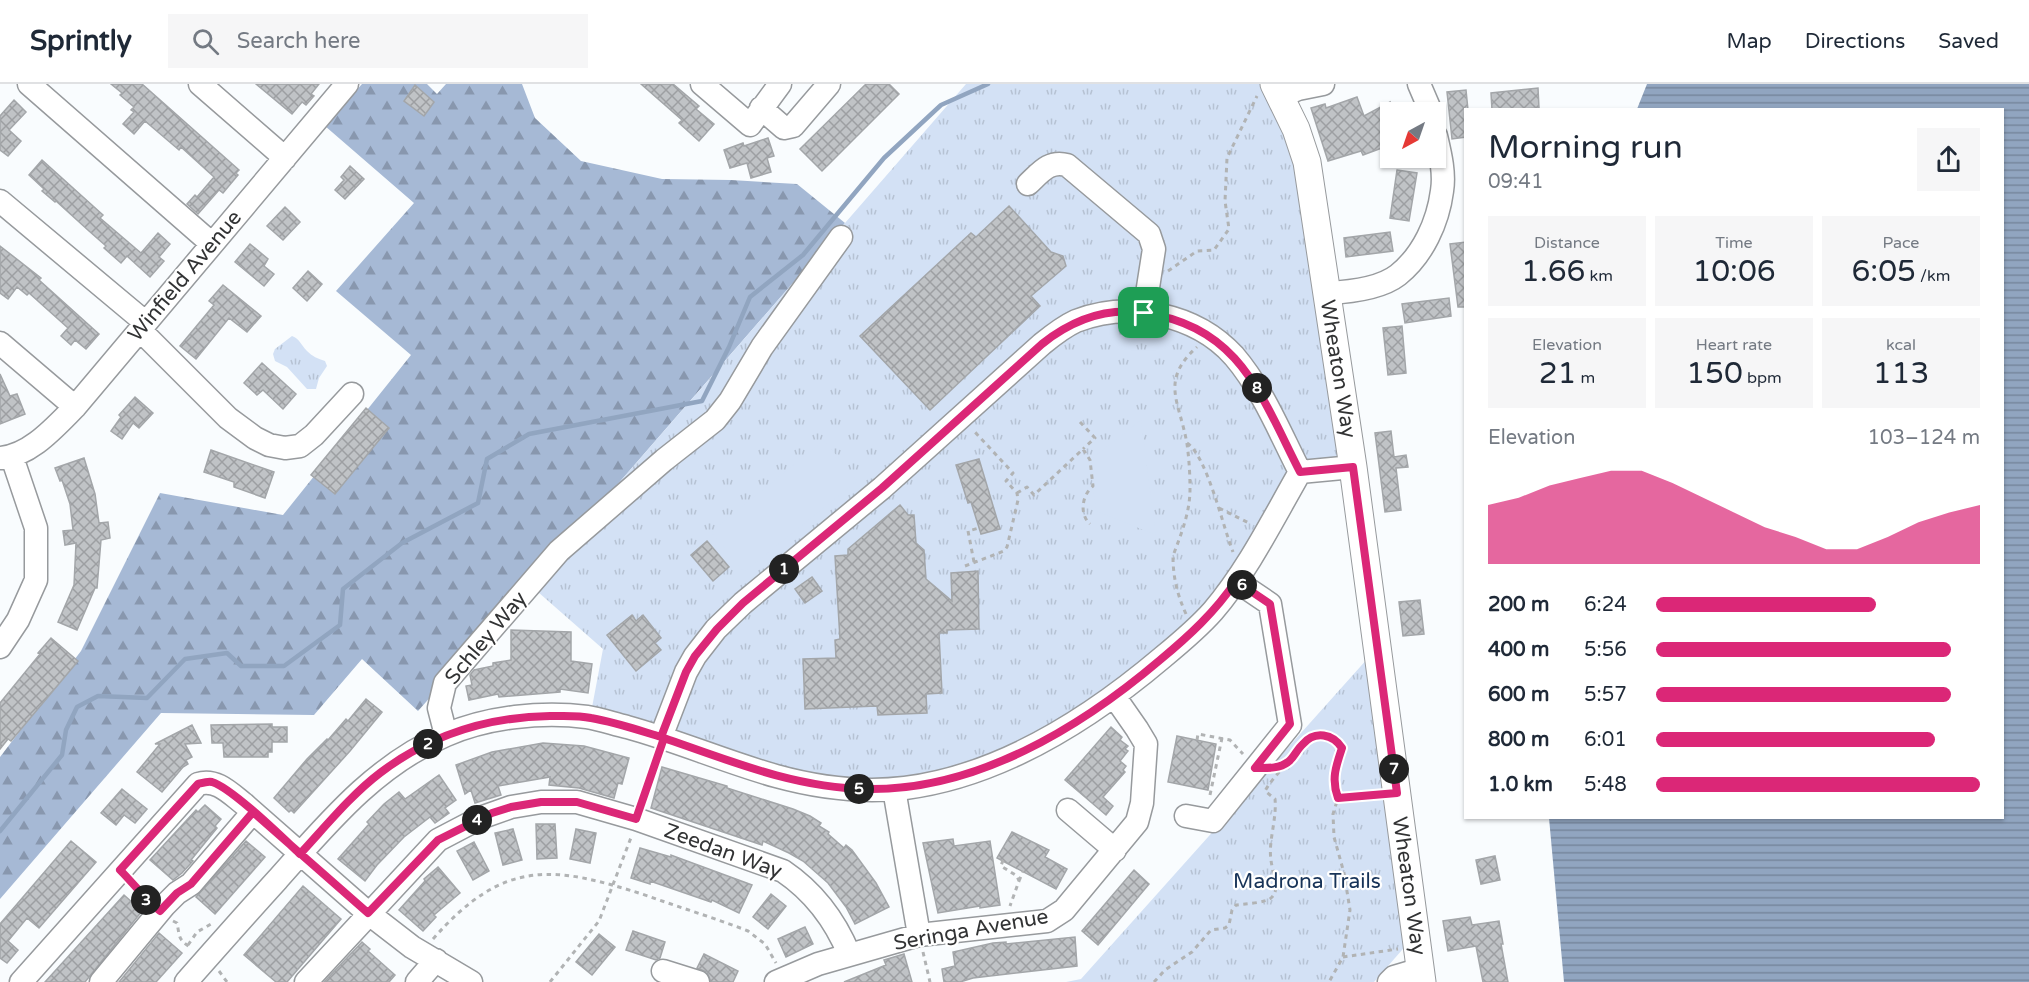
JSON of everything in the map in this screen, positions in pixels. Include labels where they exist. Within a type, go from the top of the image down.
[{"type":"main road","name":"Wheaton Way","points":[[1273,90],[1296,129],[1307,162],[1353,467],[1420,966]]},
{"type":"street","points":[[29,84],[212,244]]},
{"type":"street","points":[[200,84],[285,158]]},
{"type":"street","name":"Winfield Avenue","points":[[6,458],[48,435],[75,407],[347,84]]},
{"type":"street","points":[[702,84],[750,125],[780,84]]},
{"type":"street","points":[[761,108],[784,128],[793,126],[829,84]]},
{"type":"street","points":[[1273,90],[1298,89],[1323,84]]},
{"type":"street","points":[[1419,84],[1427,102]]},
{"type":"street","points":[[1028,184],[1049,165],[1058,162],[1067,165],[1149,234],[1154,249],[1144,313]]},
{"type":"street","points":[[1327,293],[1365,289],[1397,276],[1418,255],[1430,236],[1443,190],[1441,168]]},
{"type":"street","points":[[0,201],[143,326],[228,418],[255,438],[269,445],[285,448],[300,446],[314,435],[352,394]]},
{"type":"street","name":"Schley Way","points":[[446,735],[439,708],[445,683],[559,551],[664,460],[715,420],[730,401],[762,347],[841,237]]},
{"type":"street","points":[[663,737],[686,672],[695,656],[717,629],[743,603],[882,488],[1061,329],[1092,316],[1110,313],[1144,313],[1182,321],[1209,336],[1233,356],[1252,379],[1300,472]]},
{"type":"street","points":[[0,343],[75,407]]},
{"type":"street","points":[[0,647],[18,620],[36,580],[36,528],[6,458]]},
{"type":"street","points":[[1300,472],[1353,467]]},
{"type":"street","points":[[186,982],[361,789],[400,759],[446,735],[495,721],[535,716],[590,718],[663,737],[776,776],[835,787],[894,789],[933,782],[995,763],[1038,744],[1114,696],[1194,631],[1212,613],[1238,577],[1300,472]]},
{"type":"street","points":[[1196,818],[1213,821],[1290,724],[1270,604],[1238,577]]},
{"type":"street","name":"Seringa Avenue","points":[[780,980],[849,954],[919,935],[1047,921],[1065,910],[1137,822],[1142,803],[1146,744],[1114,696]]},
{"type":"street","points":[[21,982],[198,784],[212,782],[253,812],[368,913],[429,957],[471,982]]},
{"type":"street","points":[[894,789],[919,935]]},
{"type":"street","name":"Zeedan Way","points":[[306,982],[438,840],[492,813],[541,802],[577,802],[636,819],[783,871],[814,896],[831,919],[849,954]]},
{"type":"street","points":[[1068,810],[1115,850]]},
{"type":"street","points":[[101,982],[160,911],[177,893],[191,884],[253,812]]},
{"type":"street","points":[[417,982],[429,957]]},
{"type":"street","points":[[1389,982],[1394,977],[1420,966]]},
{"type":"street","points":[[663,971],[698,982]]},
{"type":"path","points":[[1148,286],[1197,251],[1214,250],[1229,229],[1225,201],[1227,158],[1257,96],[1273,90]]},
{"type":"path","points":[[1194,631],[1177,593],[1173,570],[1173,556],[1190,502],[1187,443],[1176,397],[1176,372],[1184,359],[1209,336]]},
{"type":"path","points":[[961,417],[1012,471],[1012,476],[1006,480],[1017,493],[1018,504],[1004,551],[965,566]]},
{"type":"path","points":[[1017,493],[1027,487],[1034,495],[1095,438],[1080,422]]},
{"type":"path","points":[[1187,443],[1197,454],[1217,508],[1238,577]]},
{"type":"path","points":[[1083,449],[1090,460],[1093,486],[1086,495],[1083,510],[1083,516],[1090,524]]},
{"type":"path","points":[[1217,508],[1251,524]]},
{"type":"path","points":[[974,562],[968,531],[979,528]]},
{"type":"path","points":[[1197,740],[1198,734],[1230,740],[1255,768],[1274,768],[1287,763]]},
{"type":"path","points":[[1154,982],[1165,970],[1192,952],[1211,930],[1225,928],[1229,925],[1232,910],[1236,905],[1267,900],[1272,897],[1276,887],[1270,858],[1276,809],[1275,799],[1265,790],[1304,742],[1314,736],[1326,735],[1336,738],[1342,748],[1334,771],[1334,787],[1338,798],[1333,814],[1334,837],[1344,873],[1350,910],[1343,957],[1329,982]]},
{"type":"path","points":[[550,982],[599,921],[628,847],[663,737]]},
{"type":"path","points":[[1196,818],[1222,738]]},
{"type":"path","points":[[1338,798],[1397,793]]},
{"type":"path","points":[[1003,860],[1002,866],[1017,876],[1018,881]]},
{"type":"path","points":[[120,870],[133,882],[146,900],[177,923],[177,935],[184,944],[206,958],[227,982]]},
{"type":"path","points":[[1005,911],[1010,906],[1023,871]]},
{"type":"path","points":[[429,957],[443,927],[478,897],[511,880],[527,875],[568,874],[614,885],[748,931],[765,944],[780,980]]},
{"type":"path","points":[[919,935],[930,982]]},
{"type":"path","points":[[1343,957],[1420,966]]},
{"type":"green space","points":[[362,84],[427,84],[437,94],[446,84],[522,84],[535,118],[581,161],[662,179],[797,184],[845,223],[418,711],[362,659],[314,715],[161,713],[0,899],[0,757],[81,651],[160,493],[283,515],[411,355],[336,291],[414,203],[325,126]]},
{"type":"green space","points":[[966,84],[1274,84],[1281,96],[1353,467],[1300,472],[1194,631],[995,763],[865,789],[590,718],[603,649],[530,585]]},
{"type":"green space","points":[[292,336],[299,340],[311,354],[325,361],[327,366],[319,378],[316,389],[307,389],[287,367],[275,361],[273,354],[275,349]]},
{"type":"green space","points":[[1141,420],[1156,535],[1096,511],[1090,460]]},
{"type":"green space","points":[[824,440],[857,481],[744,572],[711,532]]},
{"type":"green space","name":"Madrona Trails","points":[[1377,648],[1416,934],[1374,982],[1066,982],[1081,979]]},
{"type":"shaded area","points":[[1647,84],[2029,84],[2029,982],[1564,982],[1549,819],[2004,819],[2004,108],[1637,108]]},
{"type":"building","points":[[111,84],[142,84],[239,170],[236,173],[238,175],[223,193],[219,190],[198,214],[187,204],[195,195],[197,197],[214,177],[181,147],[179,150],[145,121],[134,134],[123,124],[134,112],[131,110],[134,107]]},
{"type":"building","points":[[256,84],[319,84],[311,94],[314,96],[306,105],[302,102],[292,114]]},
{"type":"building","points":[[641,84],[673,84],[699,106],[696,109],[714,124],[699,141],[679,123],[682,120]]},
{"type":"building","points":[[866,84],[889,84],[899,94],[822,171],[800,149]]},
{"type":"building","points":[[415,85],[434,102],[424,116],[404,101]]},
{"type":"building","points":[[1538,88],[1539,108],[1492,108],[1491,93]]},
{"type":"building","points":[[1466,90],[1468,108],[1464,108],[1464,137],[1452,139],[1447,92]]},
{"type":"building","points":[[1357,97],[1364,116],[1380,107],[1380,149],[1363,155],[1361,151],[1328,161],[1311,108],[1325,104],[1326,108]]},
{"type":"building","points":[[14,100],[26,112],[9,130],[21,141],[8,156],[0,150],[0,116]]},
{"type":"building","points":[[768,138],[774,156],[767,158],[771,172],[751,178],[747,163],[730,168],[724,150]]},
{"type":"building","points":[[42,160],[103,215],[100,218],[141,253],[158,233],[170,244],[159,257],[164,261],[150,277],[127,256],[121,263],[104,248],[106,246],[42,191],[44,189],[29,175]]},
{"type":"building","points":[[350,166],[364,179],[345,199],[335,190],[344,180],[341,177]]},
{"type":"building","points":[[1397,170],[1417,173],[1409,221],[1390,218]]},
{"type":"building","points":[[1009,206],[1051,252],[1063,256],[1066,266],[1031,296],[1040,306],[930,410],[860,336],[971,233],[976,237]]},
{"type":"building","points":[[285,207],[300,222],[283,240],[267,226]]},
{"type":"building","points":[[1390,232],[1393,251],[1346,257],[1344,238]]},
{"type":"building","points":[[1464,242],[1464,307],[1458,307],[1450,244]]},
{"type":"building","points":[[250,244],[268,259],[264,266],[274,274],[264,286],[235,262]]},
{"type":"building","points":[[0,246],[41,278],[39,280],[99,334],[86,349],[75,340],[71,345],[61,336],[68,328],[29,293],[27,295],[17,287],[8,299],[0,293]]},
{"type":"building","points":[[308,271],[322,284],[307,301],[293,288]]},
{"type":"building","points":[[223,285],[261,316],[247,332],[229,318],[196,359],[180,346],[214,305],[209,301]]},
{"type":"building","points":[[1449,298],[1451,316],[1405,323],[1402,304]]},
{"type":"building","points":[[1402,326],[1406,373],[1388,375],[1383,328]]},
{"type":"building","points":[[262,363],[296,394],[283,409],[263,390],[257,395],[244,383]]},
{"type":"building","points":[[0,374],[10,396],[17,394],[25,414],[0,424]]},
{"type":"building","points":[[135,397],[153,413],[139,428],[133,423],[122,439],[111,431],[121,417],[119,415]]},
{"type":"building","points":[[366,408],[389,428],[335,494],[311,475]]},
{"type":"building","points":[[1391,431],[1394,457],[1406,455],[1408,467],[1396,468],[1401,510],[1385,512],[1375,433]]},
{"type":"building","points":[[211,450],[274,472],[265,498],[234,487],[234,482],[204,472]]},
{"type":"building","points":[[84,458],[95,494],[99,523],[108,522],[110,538],[101,540],[97,588],[95,588],[77,630],[58,622],[74,585],[76,543],[65,545],[63,531],[73,530],[70,504],[62,480],[60,481],[55,468]]},
{"type":"building","points":[[979,459],[1000,529],[981,534],[956,465]]},
{"type":"building","points":[[900,505],[908,515],[914,515],[916,543],[924,550],[926,579],[952,601],[951,573],[978,571],[979,629],[947,630],[947,633],[939,633],[942,693],[926,694],[927,713],[878,715],[877,706],[805,709],[803,659],[836,658],[835,640],[840,639],[835,556],[848,555],[848,549]]},
{"type":"building","points":[[707,541],[729,567],[713,581],[691,555]]},
{"type":"building","points":[[812,577],[822,591],[805,603],[795,589]]},
{"type":"building","points":[[1420,600],[1424,634],[1403,636],[1399,602]]},
{"type":"building","points":[[632,615],[636,621],[643,615],[661,638],[655,643],[661,650],[636,671],[607,635]]},
{"type":"building","points":[[511,630],[571,632],[571,661],[592,664],[588,693],[560,689],[560,692],[499,697],[498,694],[469,700],[466,686],[472,685],[470,675],[474,670],[493,666],[493,663],[511,660]]},
{"type":"building","points":[[51,638],[78,661],[11,741],[8,739],[0,749],[0,703]]},
{"type":"building","points":[[366,699],[382,712],[294,813],[291,810],[289,812],[274,798],[307,759],[346,719],[348,721]]},
{"type":"building","points":[[272,724],[272,727],[287,727],[287,742],[272,742],[272,752],[268,752],[268,757],[224,757],[223,743],[212,743],[211,725]]},
{"type":"building","points":[[192,725],[201,743],[185,744],[192,757],[186,760],[188,764],[162,792],[137,772],[160,744],[155,744]]},
{"type":"building","points":[[1111,727],[1122,737],[1120,740],[1128,746],[1125,749],[1128,751],[1120,761],[1126,766],[1123,770],[1125,772],[1103,797],[1113,806],[1106,815],[1065,780]]},
{"type":"building","points":[[1177,736],[1216,744],[1208,790],[1168,782]]},
{"type":"building","points":[[543,743],[584,746],[629,758],[622,784],[618,783],[614,798],[579,788],[549,785],[550,777],[498,786],[501,795],[475,803],[471,790],[465,794],[456,765],[492,752]]},
{"type":"building","points":[[662,767],[727,786],[727,788],[810,816],[821,823],[819,826],[829,832],[828,834],[844,848],[846,845],[852,850],[876,883],[889,907],[855,924],[846,907],[828,883],[803,861],[789,853],[763,841],[762,845],[651,808]]},
{"type":"building","points":[[439,775],[456,800],[445,808],[449,813],[435,823],[430,817],[404,837],[365,881],[338,859],[384,804],[399,792],[405,799]]},
{"type":"building","points":[[122,789],[147,809],[135,823],[124,815],[116,825],[101,813]]},
{"type":"building","points":[[205,805],[221,819],[215,826],[217,828],[191,860],[193,861],[173,880],[150,860],[196,810],[198,812]]},
{"type":"building","points":[[536,824],[555,824],[557,858],[537,859]]},
{"type":"building","points":[[513,829],[522,860],[503,865],[495,833]]},
{"type":"building","points":[[576,829],[596,833],[590,863],[570,859]]},
{"type":"building","points":[[1012,832],[1049,850],[1045,857],[1067,869],[1056,889],[997,858]]},
{"type":"building","points":[[953,839],[954,846],[990,841],[1000,905],[938,913],[923,843]]},
{"type":"building","points":[[71,841],[96,862],[39,928],[27,918],[8,941],[18,950],[7,963],[0,958],[0,924]]},
{"type":"building","points":[[246,841],[265,857],[215,914],[196,897]]},
{"type":"building","points":[[474,842],[489,871],[473,880],[457,851]]},
{"type":"building","points":[[640,848],[671,857],[671,855],[752,885],[739,913],[712,900],[711,902],[650,881],[650,884],[631,878]]},
{"type":"building","points":[[1495,856],[1500,880],[1481,884],[1476,860]]},
{"type":"building","points":[[438,867],[460,893],[434,915],[436,917],[423,931],[399,910],[425,881],[424,879]]},
{"type":"building","points":[[1134,870],[1149,884],[1098,945],[1082,931]]},
{"type":"building","points":[[303,886],[341,919],[287,982],[276,982],[244,955]]},
{"type":"building","points":[[771,894],[786,906],[768,929],[753,917]]},
{"type":"building","points":[[124,895],[142,911],[85,982],[45,982]]},
{"type":"building","points":[[1470,917],[1472,925],[1499,921],[1508,982],[1483,982],[1476,946],[1448,951],[1443,921]]},
{"type":"building","points":[[805,927],[813,944],[786,957],[778,939]]},
{"type":"building","points":[[633,931],[665,942],[660,958],[656,960],[626,950]]},
{"type":"building","points":[[159,933],[182,953],[156,982],[119,982]]},
{"type":"building","points":[[599,934],[615,947],[592,975],[576,962]]},
{"type":"building","points":[[1075,937],[1077,966],[973,978],[960,982],[944,982],[942,969],[955,966],[953,952],[993,943],[1006,942],[1006,944]]},
{"type":"building","points":[[362,942],[370,949],[368,951],[395,975],[389,982],[324,982]]},
{"type":"building","points":[[704,954],[738,971],[733,982],[711,982],[707,972],[697,968]]},
{"type":"building","points":[[904,954],[912,982],[844,982],[886,965],[884,960]]},
{"type":"waterway","points":[[0,831],[62,755],[66,730],[77,707],[98,696],[147,698],[185,659],[227,653],[241,666],[284,666],[340,625],[343,589],[402,543],[478,503],[487,459],[529,434],[702,401],[729,347],[750,297],[803,255],[884,158],[941,105],[988,84]]},
{"type":"route","points":[[1144,313],[1126,312],[1092,316],[1061,329],[882,488],[743,603],[717,629],[695,656],[679,687],[661,737],[590,718],[573,716],[514,718],[474,726],[446,735],[400,759],[380,773],[361,789],[300,854],[285,840],[243,804],[226,790],[212,782],[202,783],[198,784],[120,870],[133,882],[146,900],[160,911],[177,893],[191,884],[253,812],[368,913],[438,840],[492,813],[541,802],[577,802],[636,819],[664,738],[776,776],[835,787],[908,788],[964,774],[1038,744],[1102,705],[1140,677],[1194,631],[1212,613],[1236,581],[1270,604],[1290,724],[1255,768],[1274,768],[1287,763],[1304,742],[1314,736],[1326,735],[1336,738],[1342,748],[1334,771],[1334,787],[1338,798],[1397,793],[1353,467],[1300,472],[1252,379],[1233,356],[1220,343],[1192,325],[1167,316],[1144,313]]}]
